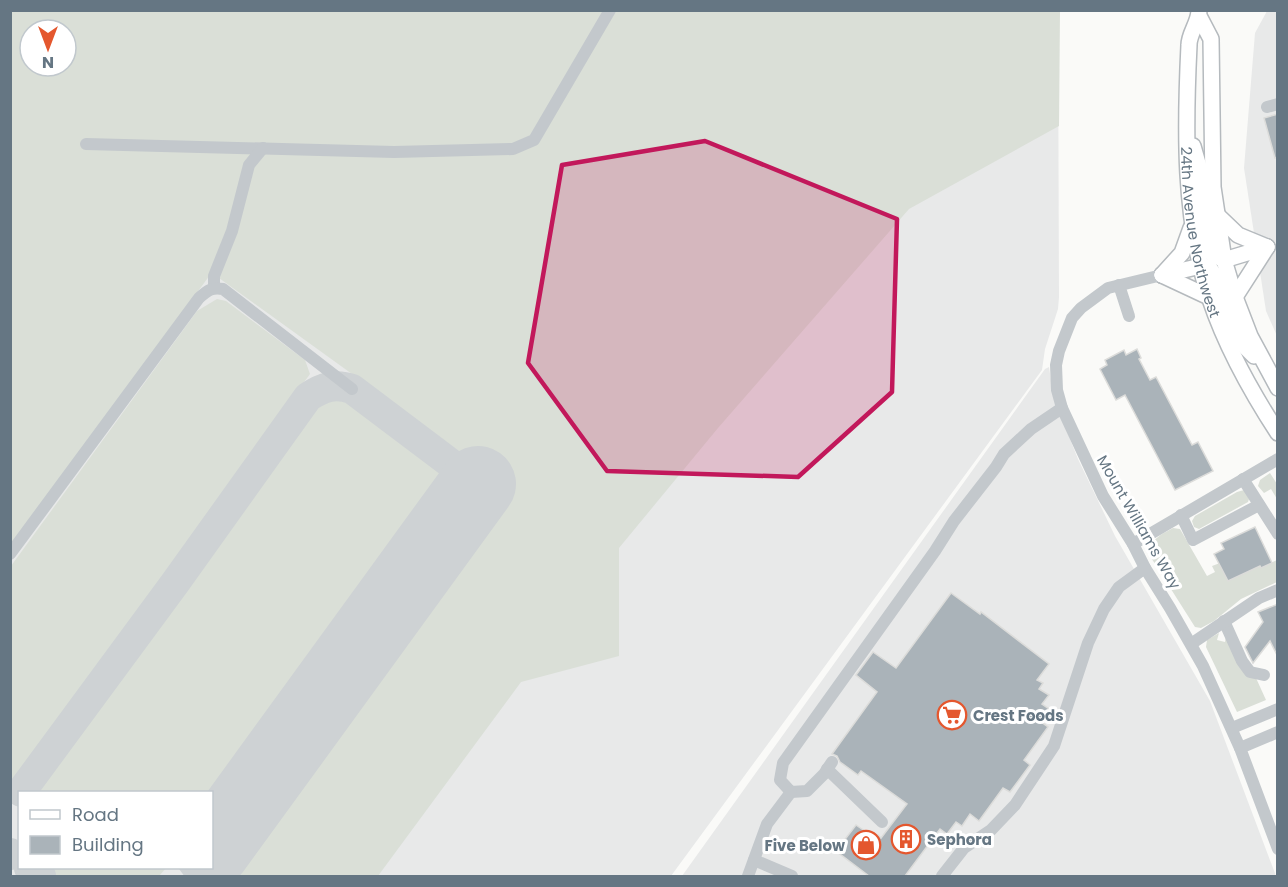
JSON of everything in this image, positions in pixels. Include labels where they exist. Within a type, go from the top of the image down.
[{"type":"main road","name":"24th Avenue Northwest","points":[[1199,13],[1189,41],[1188,126],[1192,224],[1209,297],[1231,353],[1247,384],[1278,433]]},
{"type":"main road","name":"24th Avenue Northwest","points":[[1199,13],[1211,39],[1212,163],[1216,214],[1224,260],[1234,297],[1250,336],[1278,388]]},
{"type":"main road","points":[[1188,126],[1200,170],[1208,242],[1212,254],[1224,260],[1272,246]]},
{"type":"main road","points":[[1216,214],[1238,235],[1272,246]]},
{"type":"main road","points":[[1162,275],[1182,253],[1192,224]]},
{"type":"main road","points":[[1234,297],[1272,246]]},
{"type":"main road","points":[[1162,275],[1201,266],[1209,267],[1214,274],[1238,340],[1265,367]]},
{"type":"main road","points":[[1162,275],[1209,297]]},
{"type":"street","points":[[86,144],[394,152],[513,149],[534,140],[610,10]]},
{"type":"street","points":[[214,288],[214,276],[232,231],[249,165],[263,148]]},
{"type":"street","name":"Mount Williams Way","points":[[1162,275],[1108,288],[1081,308],[1072,318],[1063,338],[1056,364],[1056,376],[1062,408],[1103,496],[1191,644],[1240,748]]},
{"type":"street","points":[[1119,285],[1129,316]]},
{"type":"street","points":[[10,554],[199,298],[209,289],[223,290],[352,389]]},
{"type":"street","points":[[791,792],[780,780],[783,763],[935,551],[954,520],[996,468],[1004,454],[1031,429],[1062,408]]},
{"type":"street","points":[[1133,544],[1278,459]]},
{"type":"street","points":[[1243,479],[1278,534]]},
{"type":"street","points":[[1181,515],[1193,540],[1259,505]]},
{"type":"street","points":[[942,876],[964,848],[991,830],[1015,805],[1054,746],[1088,643],[1104,609],[1119,587],[1145,568]]},
{"type":"street","points":[[1191,644],[1259,598],[1278,590]]},
{"type":"street","points":[[1224,621],[1242,661],[1250,672],[1264,675]]},
{"type":"street","points":[[1232,728],[1278,709]]},
{"type":"street","points":[[1277,734],[1240,748],[1278,849]]},
{"type":"street","points":[[748,876],[767,824],[791,792],[807,791],[830,766],[882,822]]},
{"type":"street","points":[[754,861],[792,876]]},
{"type":"highlighted area","points":[[705,141],[897,219],[892,392],[798,477],[607,471],[528,363],[562,165]]},
{"type":"shaded area","points":[[10,11],[1058,11],[1059,297],[1058,309],[1045,349],[1042,370],[671,876],[11,876]]},
{"type":"shaded area","points":[[11,11],[1060,11],[1059,126],[909,209],[718,428],[619,548],[619,656],[521,682],[378,876],[223,876],[513,480],[472,451],[467,457],[219,278],[210,275],[11,544]]},
{"type":"shaded area","points":[[1267,11],[1277,11],[1277,336],[1266,311],[1244,168],[1255,33]]},
{"type":"shaded area","points":[[217,299],[226,301],[305,360],[310,374],[11,787],[11,566],[197,311]]},
{"type":"shaded area","points":[[1049,367],[1054,399],[1078,459],[1115,536],[1210,701],[1276,876],[682,876],[1045,369]]},
{"type":"shaded area","points":[[335,395],[350,400],[431,458],[439,469],[439,494],[213,804],[213,791],[34,791],[316,406],[326,397]]},
{"type":"shaded area","points":[[1270,473],[1277,484],[1277,499],[1271,489],[1264,493],[1258,486],[1260,480]]},
{"type":"shaded area","points":[[1244,490],[1249,499],[1248,502],[1199,529],[1194,527],[1192,521],[1195,516]]},
{"type":"shaded area","points":[[1173,528],[1180,529],[1207,576],[1215,572],[1212,566],[1220,563],[1260,564],[1262,567],[1277,560],[1277,582],[1241,599],[1214,621],[1201,628],[1195,627],[1150,556],[1153,542]]},
{"type":"shaded area","points":[[1219,633],[1217,640],[1225,642],[1226,636],[1256,678],[1266,700],[1237,712],[1206,647],[1207,640]]},
{"type":"shaded area","points":[[46,869],[165,869],[159,876],[57,876]]},
{"type":"building","points":[[1278,114],[1278,157],[1275,158],[1264,118]]},
{"type":"building","points":[[1137,349],[1141,358],[1139,359],[1150,380],[1156,377],[1192,445],[1198,442],[1213,471],[1175,490],[1125,395],[1116,400],[1100,369],[1107,365],[1105,360],[1124,350],[1126,355]]},
{"type":"building","points":[[1255,527],[1272,563],[1228,581],[1214,554],[1224,549],[1221,543]]},
{"type":"building","name":"Crest Foods","points":[[951,593],[980,614],[981,612],[1049,664],[1037,680],[1043,683],[1039,689],[1049,695],[1042,704],[1049,709],[1040,721],[1048,727],[1024,760],[1030,765],[1010,792],[1003,788],[979,821],[970,814],[962,826],[956,822],[947,834],[940,829],[905,876],[869,876],[836,851],[856,825],[875,838],[878,835],[881,838],[907,804],[861,771],[858,775],[832,754],[877,692],[856,675],[873,652],[896,668]]},
{"type":"building","points":[[1278,604],[1278,657],[1270,641],[1253,663],[1245,647],[1263,622],[1258,612]]},
{"type":"taxiway","points":[[22,791],[308,397],[329,387],[340,386],[352,389],[478,484]]},
{"type":"taxiway","points":[[30,869],[41,876]]},
{"type":"runway","points":[[213,849],[478,484]]},
{"type":"place","name":"Crest Foods","points":[[952,715]]},
{"type":"place","name":"Sephora","points":[[906,839]]},
{"type":"place","name":"Five Below","points":[[866,845]]}]
